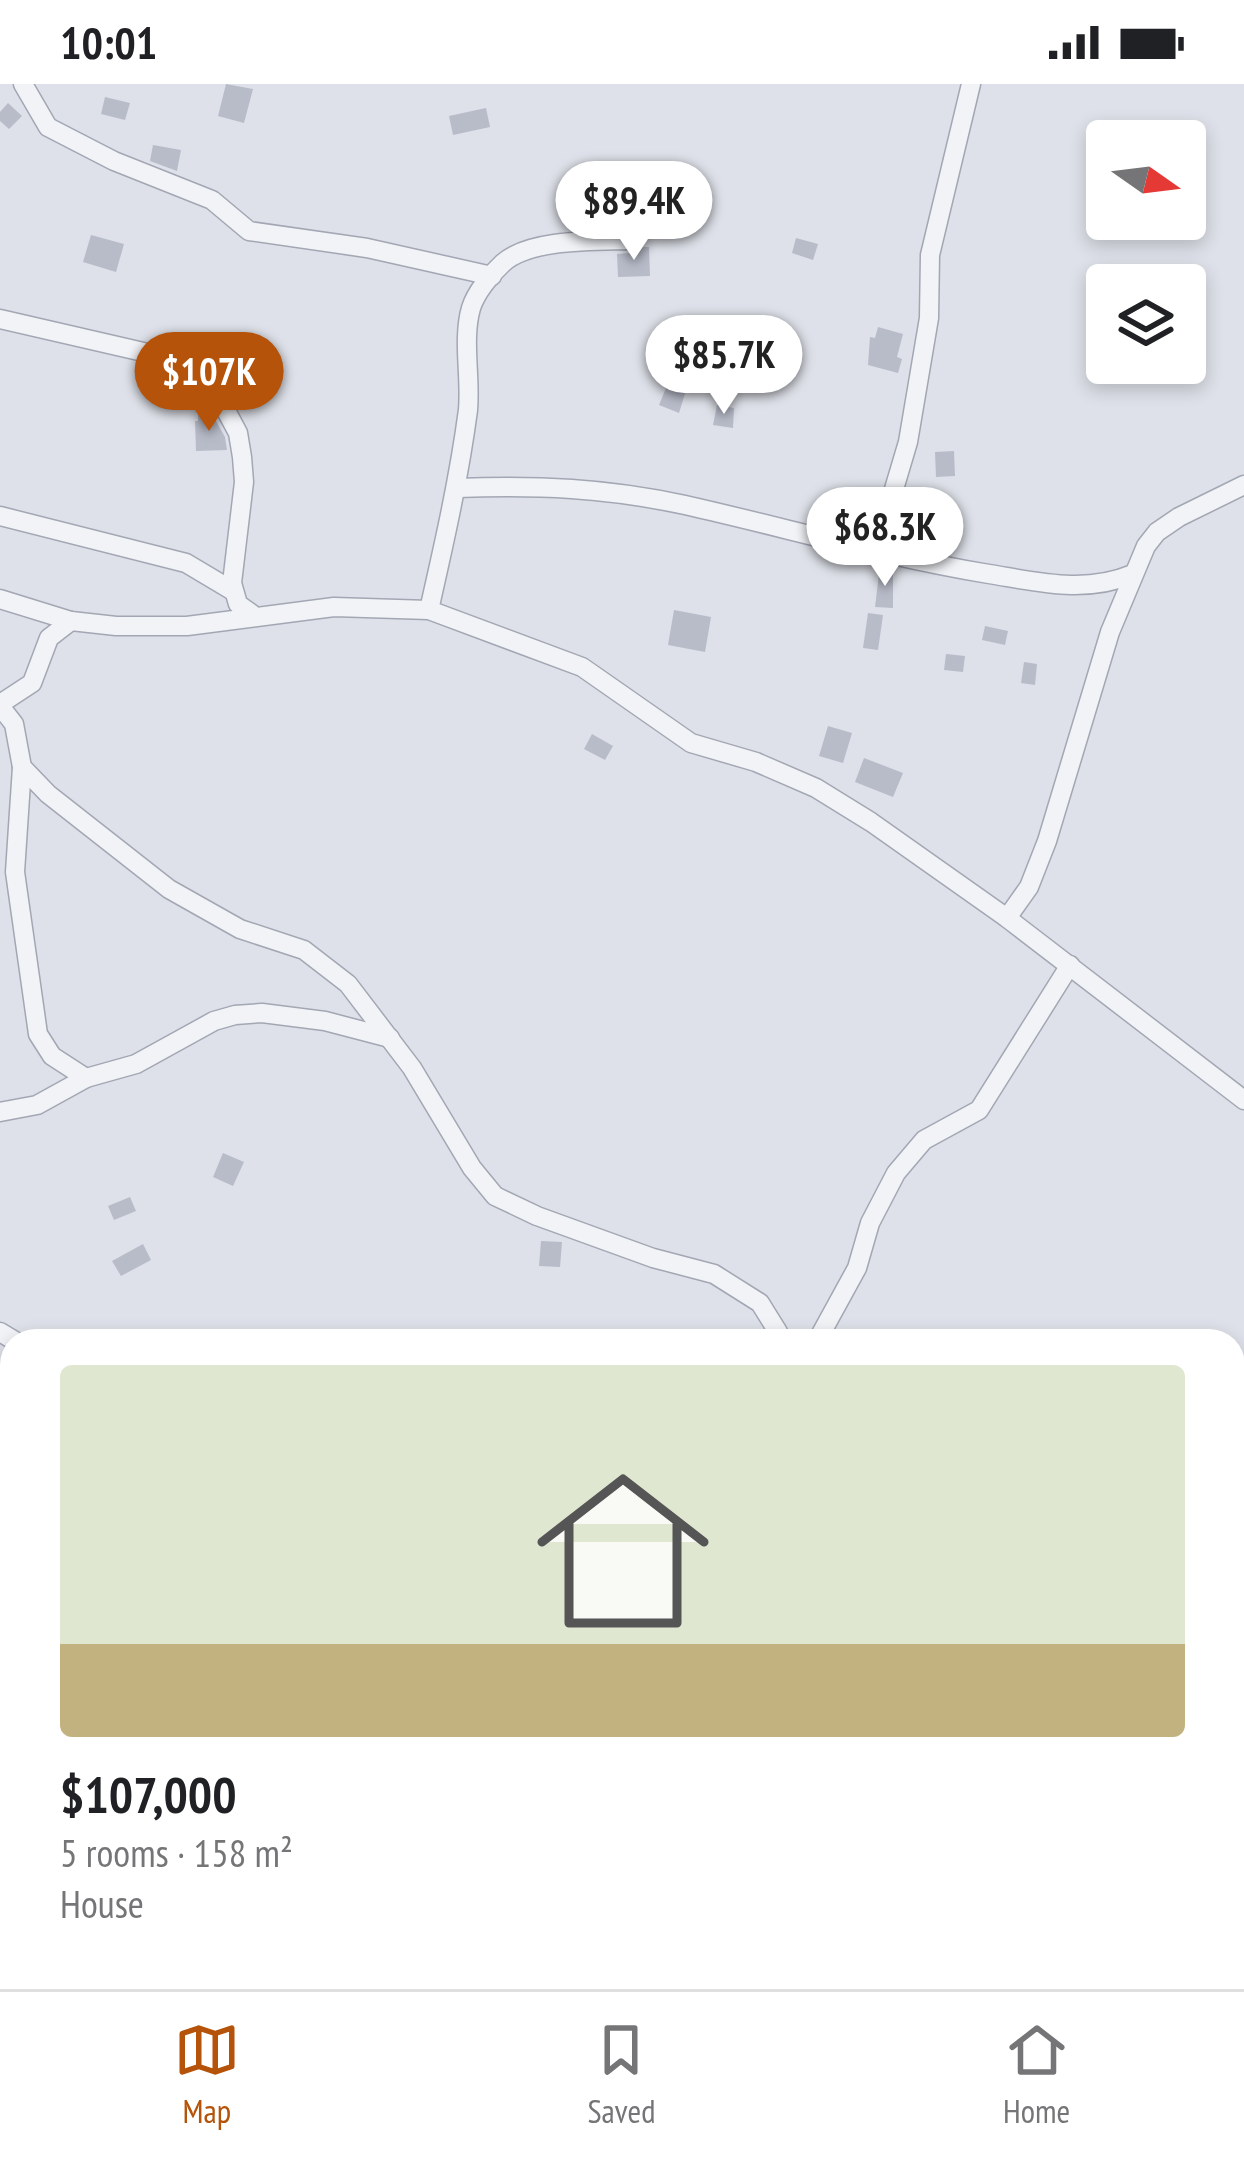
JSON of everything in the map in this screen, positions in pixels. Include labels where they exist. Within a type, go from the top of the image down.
[{"type":"street","points":[[22,84],[48,127],[212,200],[249,231],[367,248],[492,276]]},
{"type":"street","points":[[875,553],[908,442],[928,318],[930,255],[971,84]]},
{"type":"street","points":[[429,610],[457,488],[470,386],[470,317],[476,296],[517,253],[587,241],[629,240]]},
{"type":"street","points":[[0,319],[178,360],[213,386],[238,433],[244,482],[232,591],[238,604],[251,614]]},
{"type":"street","points":[[457,488],[547,484],[682,504],[875,553],[1068,587],[1103,584],[1133,574]]},
{"type":"street","points":[[1006,917],[1029,887],[1047,841],[1110,632],[1133,574],[1157,532],[1244,485]]},
{"type":"street","points":[[0,515],[186,563],[232,591]]},
{"type":"street","points":[[0,599],[71,621],[116,626],[187,626],[251,614],[334,607],[429,610],[582,668],[691,743],[756,762],[816,788],[1006,917],[1244,1100]]},
{"type":"street","points":[[71,621],[50,638],[32,683],[0,705],[14,724],[22,766],[8,877],[38,1034],[65,1068],[86,1078]]},
{"type":"street","points":[[22,766],[48,794],[169,889],[241,929],[318,958],[348,984],[390,1038],[472,1168],[495,1196],[653,1258],[714,1274],[760,1303],[775,1329]]},
{"type":"street","points":[[824,1329],[857,1268],[870,1223],[896,1173],[924,1140],[979,1110],[1070,965]]},
{"type":"street","points":[[0,1112],[37,1105],[86,1078],[136,1064],[235,1015],[262,1013],[325,1021],[390,1038]]},
{"type":"building","points":[[226,84],[253,89],[244,123],[218,116]]},
{"type":"building","points":[[105,97],[130,103],[125,120],[101,114]]},
{"type":"building","points":[[8,103],[22,116],[9,129],[0,121],[0,112]]},
{"type":"building","points":[[486,108],[490,127],[453,135],[449,116]]},
{"type":"building","points":[[153,145],[181,150],[177,171],[150,161]]},
{"type":"building","points":[[91,235],[124,244],[116,272],[83,262]]},
{"type":"building","points":[[796,238],[818,244],[813,260],[792,253]]},
{"type":"building","points":[[649,247],[650,276],[618,277],[617,254]]},
{"type":"building","points":[[878,327],[903,334],[898,373],[868,365],[870,337],[875,338]]},
{"type":"building","points":[[668,383],[687,387],[679,413],[659,405]]},
{"type":"building","points":[[717,405],[734,408],[733,428],[713,425]]},
{"type":"building","points":[[208,407],[227,450],[196,451],[195,421],[198,412],[209,412]]},
{"type":"building","points":[[954,451],[955,476],[936,477],[935,452]]},
{"type":"building","points":[[880,566],[893,569],[893,608],[875,607]]},
{"type":"building","points":[[674,610],[711,617],[705,652],[668,645]]},
{"type":"building","points":[[868,613],[883,615],[878,650],[863,648]]},
{"type":"building","points":[[985,626],[1008,631],[1005,645],[982,640]]},
{"type":"building","points":[[946,654],[965,656],[963,672],[944,670]]},
{"type":"building","points":[[1024,662],[1037,664],[1035,685],[1021,683]]},
{"type":"building","points":[[828,726],[852,733],[843,763],[819,756]]},
{"type":"building","points":[[592,734],[613,746],[605,760],[584,749]]},
{"type":"building","points":[[864,758],[903,773],[893,797],[855,782]]},
{"type":"building","points":[[223,1153],[244,1162],[233,1186],[213,1177]]},
{"type":"building","points":[[130,1197],[136,1211],[114,1220],[108,1206]]},
{"type":"building","points":[[541,1241],[562,1242],[560,1267],[539,1266]]},
{"type":"building","points":[[143,1244],[151,1260],[121,1276],[112,1261]]}]
